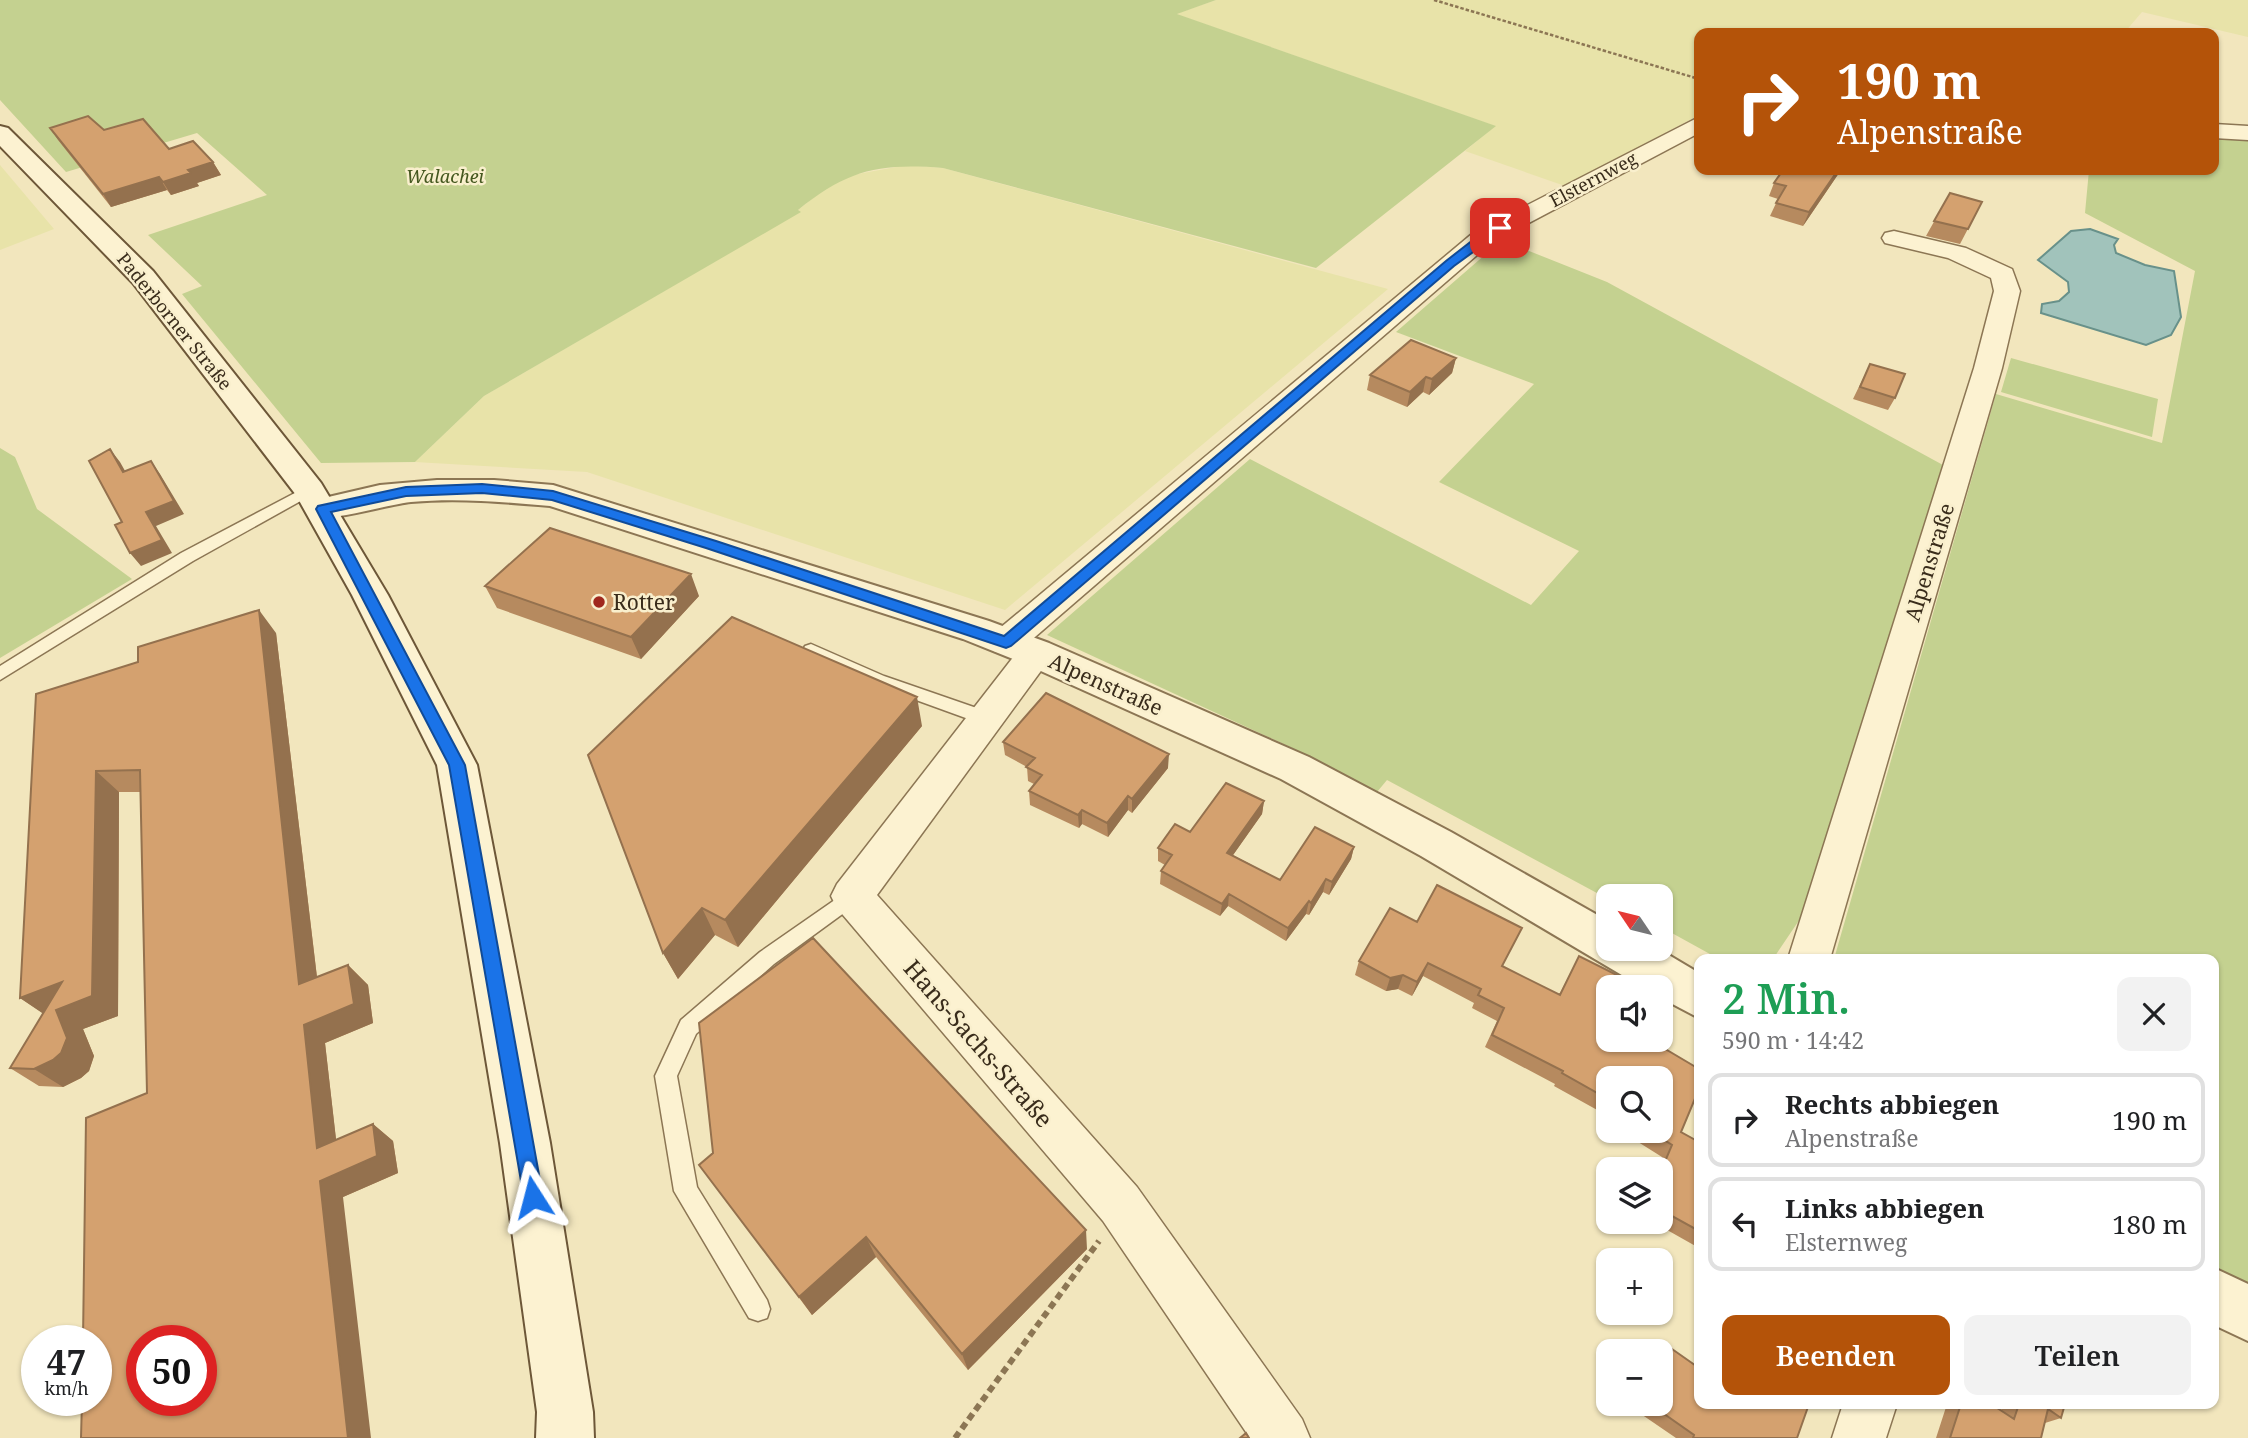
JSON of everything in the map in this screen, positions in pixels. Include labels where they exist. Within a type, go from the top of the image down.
[{"type":"main road","name":"Paderborner Straße","points":[[0,133],[143,276],[316,499],[457,765],[525,1143],[565,1412],[565,1438]]},
{"type":"main road","name":"Alpenstraße","points":[[316,499],[482,488],[553,496],[711,544],[1021,648],[1295,768],[1436,844],[1596,937]]},
{"type":"main road","points":[[1638,961],[1694,994]]},
{"type":"main road","points":[[2219,1298],[2248,1314]]},
{"type":"street","name":"Elsternweg","points":[[1021,648],[1482,238],[1694,127]]},
{"type":"street","points":[[2219,131],[2248,133]]},
{"type":"street","name":"Alpenstraße","points":[[1811,954],[1988,368],[2007,291],[2003,274],[1958,253],[1894,238]]},
{"type":"street","points":[[852,896],[985,718],[1021,648]]},
{"type":"street","name":"Hans-Sachs-Straße","points":[[852,896],[1120,1204],[1283,1438]]},
{"type":"street","points":[[1859,1438],[1868,1409]]},
{"type":"lane","points":[[0,674],[187,557],[316,499]]},
{"type":"lane","points":[[811,650],[877,680],[985,718]]},
{"type":"lane","points":[[758,1309],[686,1191],[666,1076],[688,1027],[767,958],[852,896]]},
{"type":"path","points":[[1434,0],[1694,78]]},
{"type":"path","points":[[955,1438],[1096,1247],[1120,1204]]},
{"type":"shaded area","points":[[1216,0],[2248,0],[2248,37],[2219,28],[2142,12],[2128,28],[1694,28],[1694,118],[1565,186],[1465,151],[1495,126],[1176,14]]},
{"type":"shaded area","points":[[0,165],[54,229],[0,250]]},
{"type":"shaded area","points":[[907,165],[943,168],[1388,289],[1005,610],[587,472],[415,462],[484,396],[784,221],[827,187],[852,175]]},
{"type":"green space","name":"Walachei","points":[[0,0],[1216,0],[1177,14],[1496,126],[1316,268],[943,168],[900,167],[865,172],[833,186],[798,210],[801,212],[484,396],[415,462],[321,463],[182,294],[202,286],[148,235],[267,195],[197,133],[66,172],[0,100]]},
{"type":"green space","points":[[2219,133],[2248,136],[2248,1287],[2219,1271],[2219,954],[1835,954],[1996,394],[2162,443],[2195,271],[2085,213],[2089,175],[2219,175]]},
{"type":"green space","points":[[1504,241],[1607,282],[1943,465],[1804,913],[1776,954],[1710,954],[1673,934],[1673,884],[1596,884],[1596,893],[1387,780],[1377,792],[1305,754],[1047,635],[1250,459],[1531,605],[1579,551],[1439,482],[1534,384],[1396,332]]},
{"type":"green space","points":[[2011,358],[2158,399],[2152,437],[2001,392]]},
{"type":"green space","points":[[0,448],[15,457],[37,509],[132,579],[0,658]]},
{"type":"water","points":[[2090,229],[2118,239],[2114,245],[2116,253],[2145,265],[2174,271],[2181,317],[2171,335],[2146,345],[2041,313],[2042,304],[2059,301],[2069,292],[2068,282],[2038,260],[2071,231]]},
{"type":"building","points":[[88,116],[104,130],[143,119],[169,149],[193,141],[213,162],[163,182],[159,177],[103,194],[50,128]]},
{"type":"building","points":[[1780,175],[1835,175],[1809,212],[1776,203],[1786,186],[1774,183]]},
{"type":"building","points":[[1950,193],[1982,202],[1968,229],[1934,221]]},
{"type":"building","points":[[1411,340],[1456,358],[1432,379],[1426,377],[1410,392],[1370,375]]},
{"type":"building","points":[[1870,364],[1905,374],[1895,398],[1860,387]]},
{"type":"building","points":[[110,449],[123,472],[151,461],[174,501],[146,512],[162,540],[130,553],[115,525],[122,522],[89,461]]},
{"type":"building","name":"Rotter","points":[[550,528],[691,574],[631,637],[485,586]]},
{"type":"building","points":[[259,610],[299,984],[348,965],[354,1004],[304,1025],[317,1148],[373,1124],[377,1156],[320,1181],[348,1438],[81,1438],[82,1416],[112,1416],[112,1325],[83,1325],[86,1118],[147,1093],[140,770],[96,771],[92,996],[56,1010],[67,1038],[61,1053],[34,1069],[10,1068],[62,982],[20,998],[36,694],[138,662],[138,647]]},
{"type":"building","points":[[732,617],[917,697],[725,920],[702,908],[663,953],[588,755]]},
{"type":"building","points":[[1046,693],[1169,754],[1132,799],[1128,796],[1107,823],[1082,810],[1078,815],[1029,791],[1042,775],[1026,767],[1035,758],[1003,742]]},
{"type":"building","points":[[1226,783],[1264,801],[1227,853],[1280,880],[1315,827],[1354,847],[1332,882],[1326,879],[1311,903],[1309,901],[1288,928],[1229,894],[1222,904],[1161,871],[1172,855],[1158,848],[1175,824],[1190,832]]},
{"type":"building","points":[[1437,885],[1522,928],[1502,966],[1560,995],[1579,956],[1617,975],[1596,975],[1596,1052],[1670,1052],[1694,1066],[1694,1101],[1681,1132],[1694,1139],[1694,1228],[1673,1217],[1673,1157],[1667,1157],[1672,1145],[1669,1143],[1673,1143],[1673,1066],[1596,1066],[1596,1092],[1562,1073],[1563,1071],[1492,1035],[1504,1008],[1478,995],[1481,989],[1428,963],[1417,982],[1403,975],[1390,978],[1359,961],[1390,908],[1417,922]]},
{"type":"building","points":[[813,938],[1086,1230],[962,1354],[866,1237],[799,1297],[699,1165],[713,1153],[699,1023]]},
{"type":"building","points":[[1673,1350],[1694,1364],[1694,1409],[1807,1409],[1797,1438],[1693,1438],[1694,1435],[1667,1416],[1673,1416]]},
{"type":"building","points":[[1959,1409],[1999,1409],[2014,1419],[2017,1409],[2048,1409],[2041,1438],[1950,1438]]},
{"type":"building","points":[[2048,1409],[2064,1409],[2061,1418]]},
{"type":"place","name":"Rotter","points":[[599,602]]},
{"type":"route","points":[[533,1197],[457,765],[323,509],[345,502],[406,491],[482,488],[553,496],[711,544],[1006,642],[1450,263],[1482,238],[1500,228]]}]
